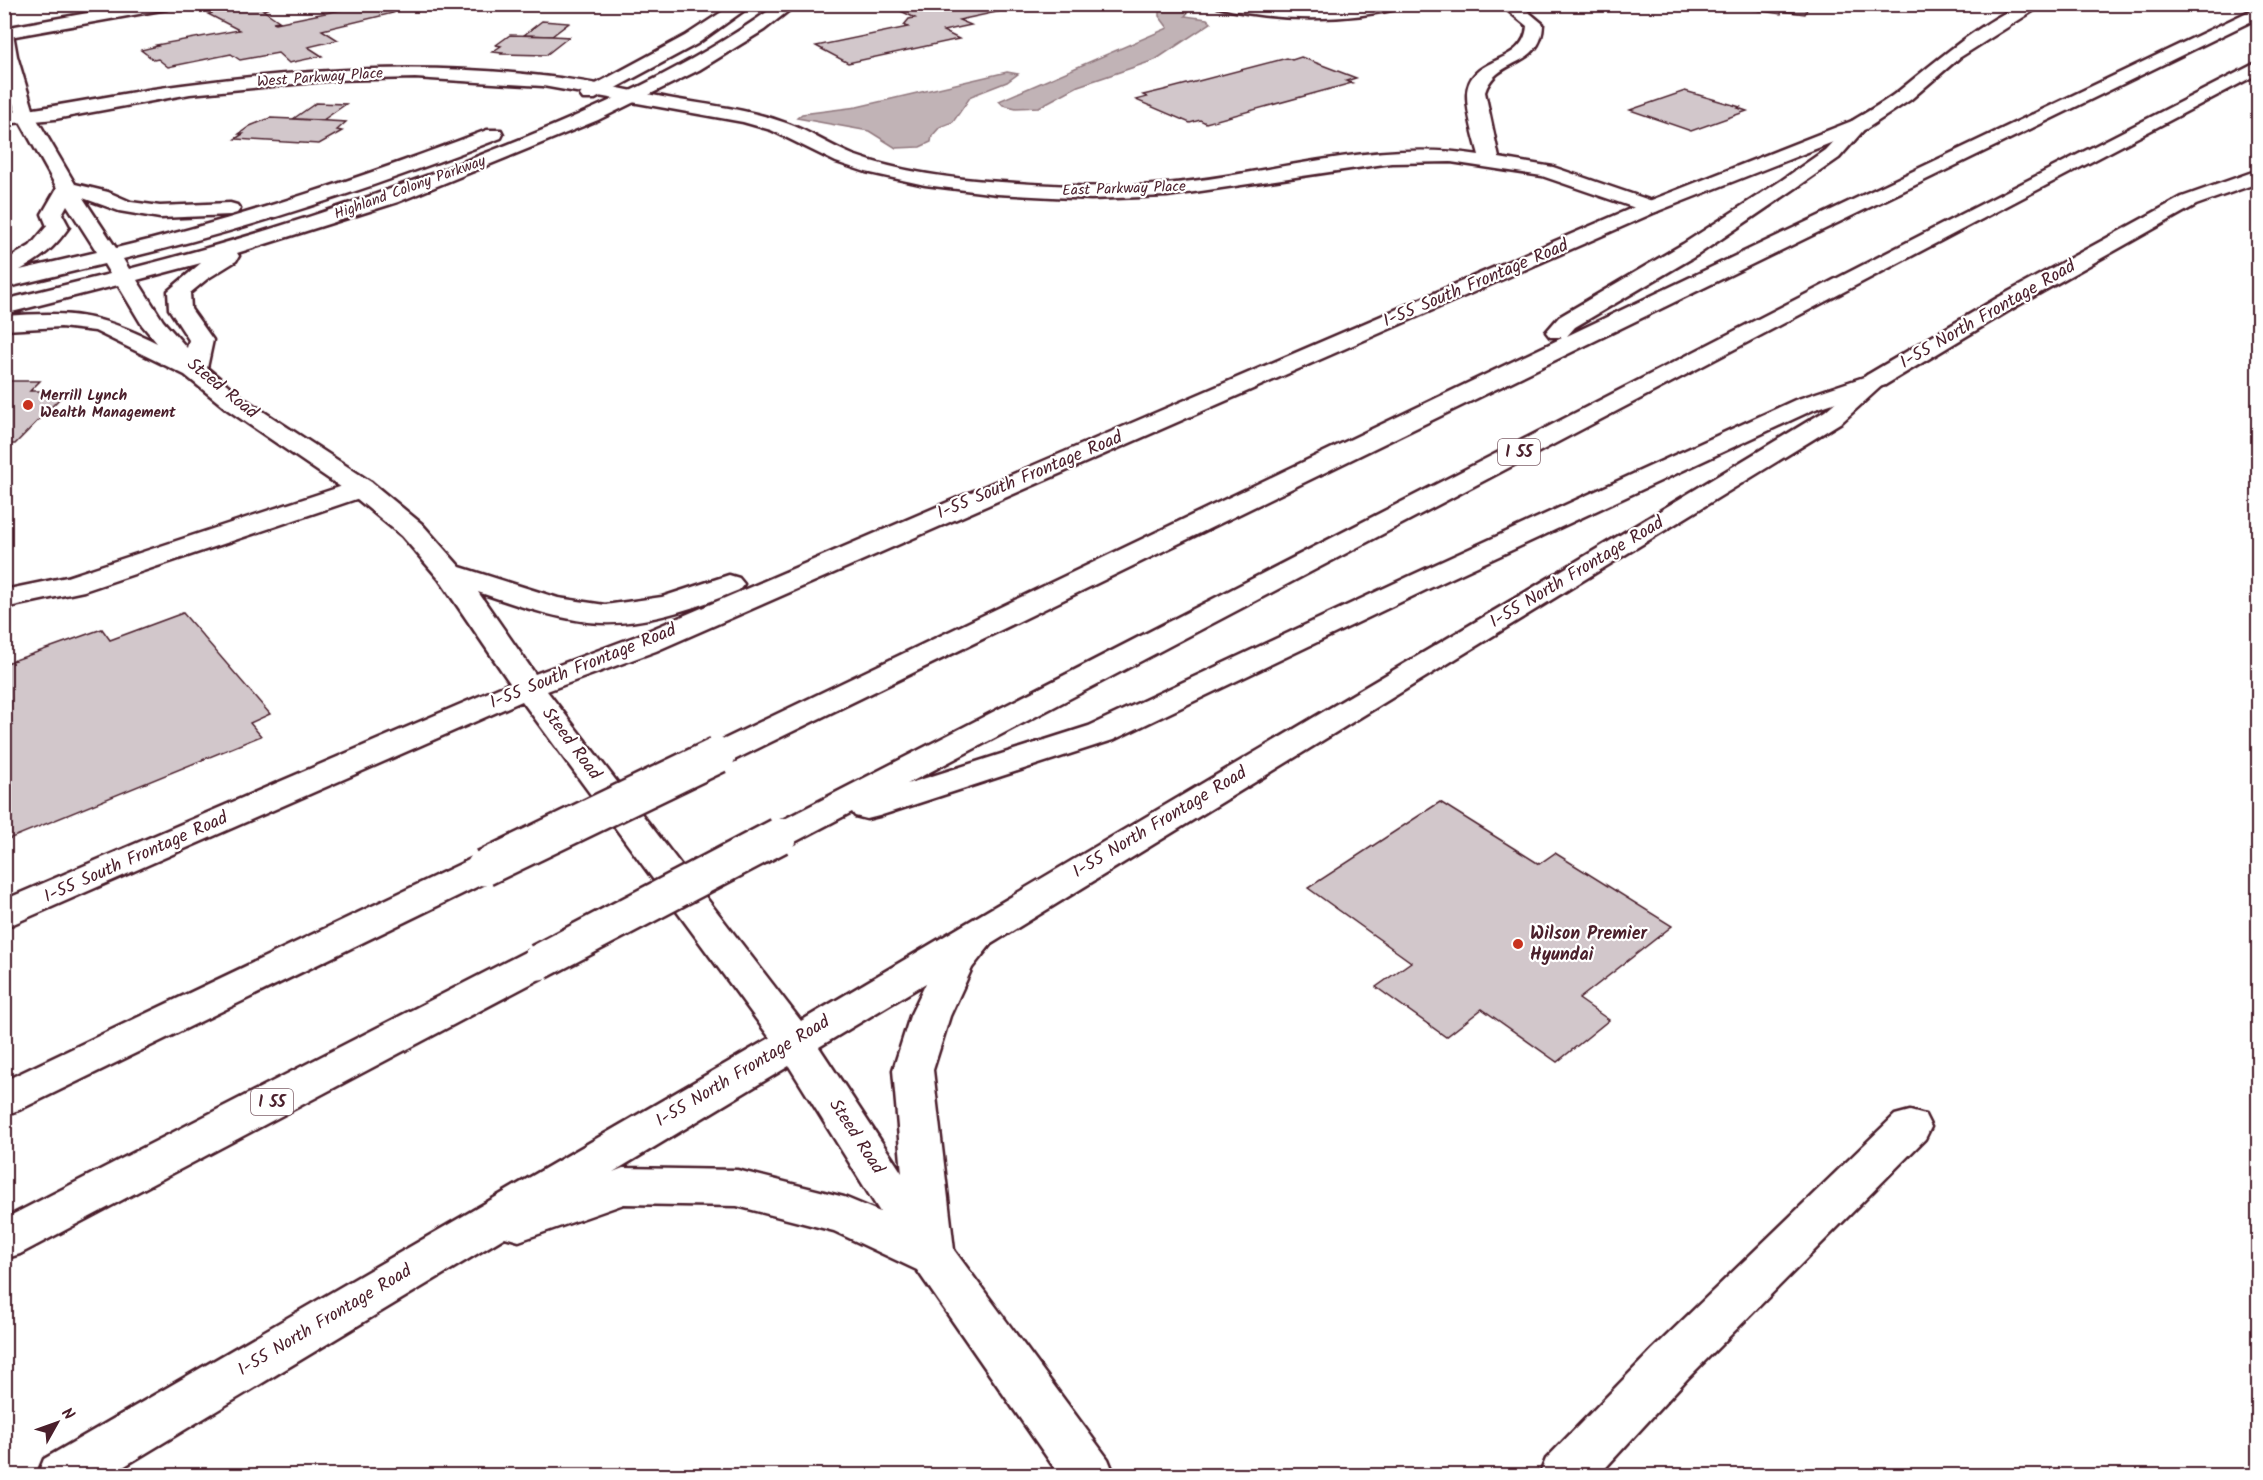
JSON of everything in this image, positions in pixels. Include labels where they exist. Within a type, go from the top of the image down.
[{"type":"main road","points":[[5,30],[168,4]]},
{"type":"main road","points":[[562,107],[602,90],[692,40],[745,4]]},
{"type":"main road","name":"Highland Colony Parkway","points":[[4,281],[116,266],[247,242],[370,205],[451,175],[637,96],[709,59],[757,29],[789,4]]},
{"type":"main road","points":[[1224,4],[1305,13],[1371,9],[1399,4]]},
{"type":"main road","points":[[1490,161],[1476,92],[1484,76],[1531,47],[1536,35],[1535,24],[1508,4]]},
{"type":"main road","name":"I-55 South Frontage Road","points":[[4,915],[528,687],[645,644],[1651,207],[1859,125],[1904,96],[1953,54],[2011,16],[2036,4]]},
{"type":"main road","points":[[4,1099],[2259,12]]},
{"type":"main road","name":"Steed Road","points":[[5,30],[15,117],[67,188],[154,324],[194,370],[237,405],[361,488],[412,530],[450,573],[528,687],[794,1041],[933,1257],[1090,1476]]},
{"type":"main road","name":"I 55","points":[[4,1241],[2259,67]]},
{"type":"main road","name":"West Parkway Place","points":[[15,117],[54,113],[190,89],[336,75],[426,73],[529,79],[637,96]]},
{"type":"main road","name":"East Parkway Place","points":[[637,96],[745,117],[778,126],[843,158],[873,168],[925,179],[997,188],[1091,193],[1167,190],[1391,157],[1451,156],[1546,171],[1651,207]]},
{"type":"main road","points":[[1528,363],[1567,322],[1691,249],[1790,184],[1832,154],[1859,125]]},
{"type":"main road","name":"Highland Colony Parkway","points":[[4,307],[116,266],[166,242],[330,193],[514,127]]},
{"type":"main road","name":"I-55 North Frontage Road","points":[[62,1476],[981,932],[1535,599],[1824,423],[1876,380],[2007,302],[2189,201],[2259,176]]},
{"type":"main road","points":[[4,270],[38,251],[58,227],[52,214],[67,188],[101,196],[126,207],[160,212],[249,207],[292,197],[330,193]]},
{"type":"main road","points":[[4,323],[35,320],[79,322],[114,330],[194,370],[201,340],[180,309],[179,291],[247,242]]},
{"type":"main road","points":[[779,837],[1101,734],[1409,587],[1804,405],[1876,380]]},
{"type":"main road","points":[[4,599],[74,585],[361,488]]},
{"type":"main road","points":[[450,573],[570,610],[604,614],[645,610],[693,599],[784,560],[916,525]]},
{"type":"main road","points":[[933,1257],[913,1070],[930,1016],[952,970],[981,932]]},
{"type":"main road","points":[[1564,1476],[1670,1364],[1910,1127]]},
{"type":"main road","points":[[448,1249],[623,1186],[737,1188],[844,1215],[933,1257]]},
{"type":"shaded area","points":[[1169,8],[1189,11],[1185,16],[1207,19],[1211,23],[1155,60],[1078,86],[1039,107],[1016,108],[1003,105],[999,101],[1168,28],[1159,16],[1159,11]]},
{"type":"shaded area","points":[[1007,72],[1018,74],[1007,82],[971,96],[953,122],[940,127],[932,136],[931,142],[920,147],[896,148],[869,131],[797,118],[802,114],[857,107]]},
{"type":"building","points":[[233,4],[260,4],[268,9],[263,10],[279,21],[273,22],[276,23],[379,4],[393,13],[322,30],[338,40],[308,47],[322,56],[289,63],[278,53],[240,60],[231,54],[168,67],[141,50],[158,46],[156,45],[239,30],[208,14],[212,13],[209,9]]},
{"type":"building","points":[[914,4],[1034,4],[959,20],[971,25],[943,31],[959,39],[848,63],[816,46],[908,27],[904,25],[909,19],[915,18],[895,8]]},
{"type":"building","points":[[1809,4],[1805,14],[1782,11],[1781,14],[1722,5]]},
{"type":"building","points":[[542,21],[569,23],[552,36],[524,35]]},
{"type":"building","points":[[510,35],[569,37],[546,55],[492,52],[501,46],[496,45]]},
{"type":"building","points":[[1301,57],[1356,78],[1346,81],[1352,83],[1206,123],[1200,120],[1190,123],[1136,100],[1147,97],[1143,95],[1287,58],[1292,60]]},
{"type":"building","points":[[1685,91],[1747,111],[1691,131],[1630,110]]},
{"type":"building","points":[[316,103],[346,104],[323,120],[293,119]]},
{"type":"building","points":[[270,118],[346,122],[337,130],[342,131],[319,144],[235,139],[250,126]]},
{"type":"building","name":"Merrill Lynch Wealth Management","points":[[4,381],[40,381],[30,391],[67,391],[15,444],[4,444]]},
{"type":"building","points":[[183,613],[270,714],[250,723],[261,736],[4,841],[4,664],[102,629],[110,640]]},
{"type":"building","name":"Wilson Premier Hyundai","points":[[1440,802],[1539,864],[1555,853],[1672,926],[1579,999],[1609,1020],[1557,1062],[1482,1009],[1446,1037],[1376,987],[1411,962],[1308,888]]},
{"type":"place","name":"Merrill Lynch Wealth Management","points":[[28,405]]},
{"type":"place","name":"Wilson Premier Hyundai","points":[[1518,944]]}]
